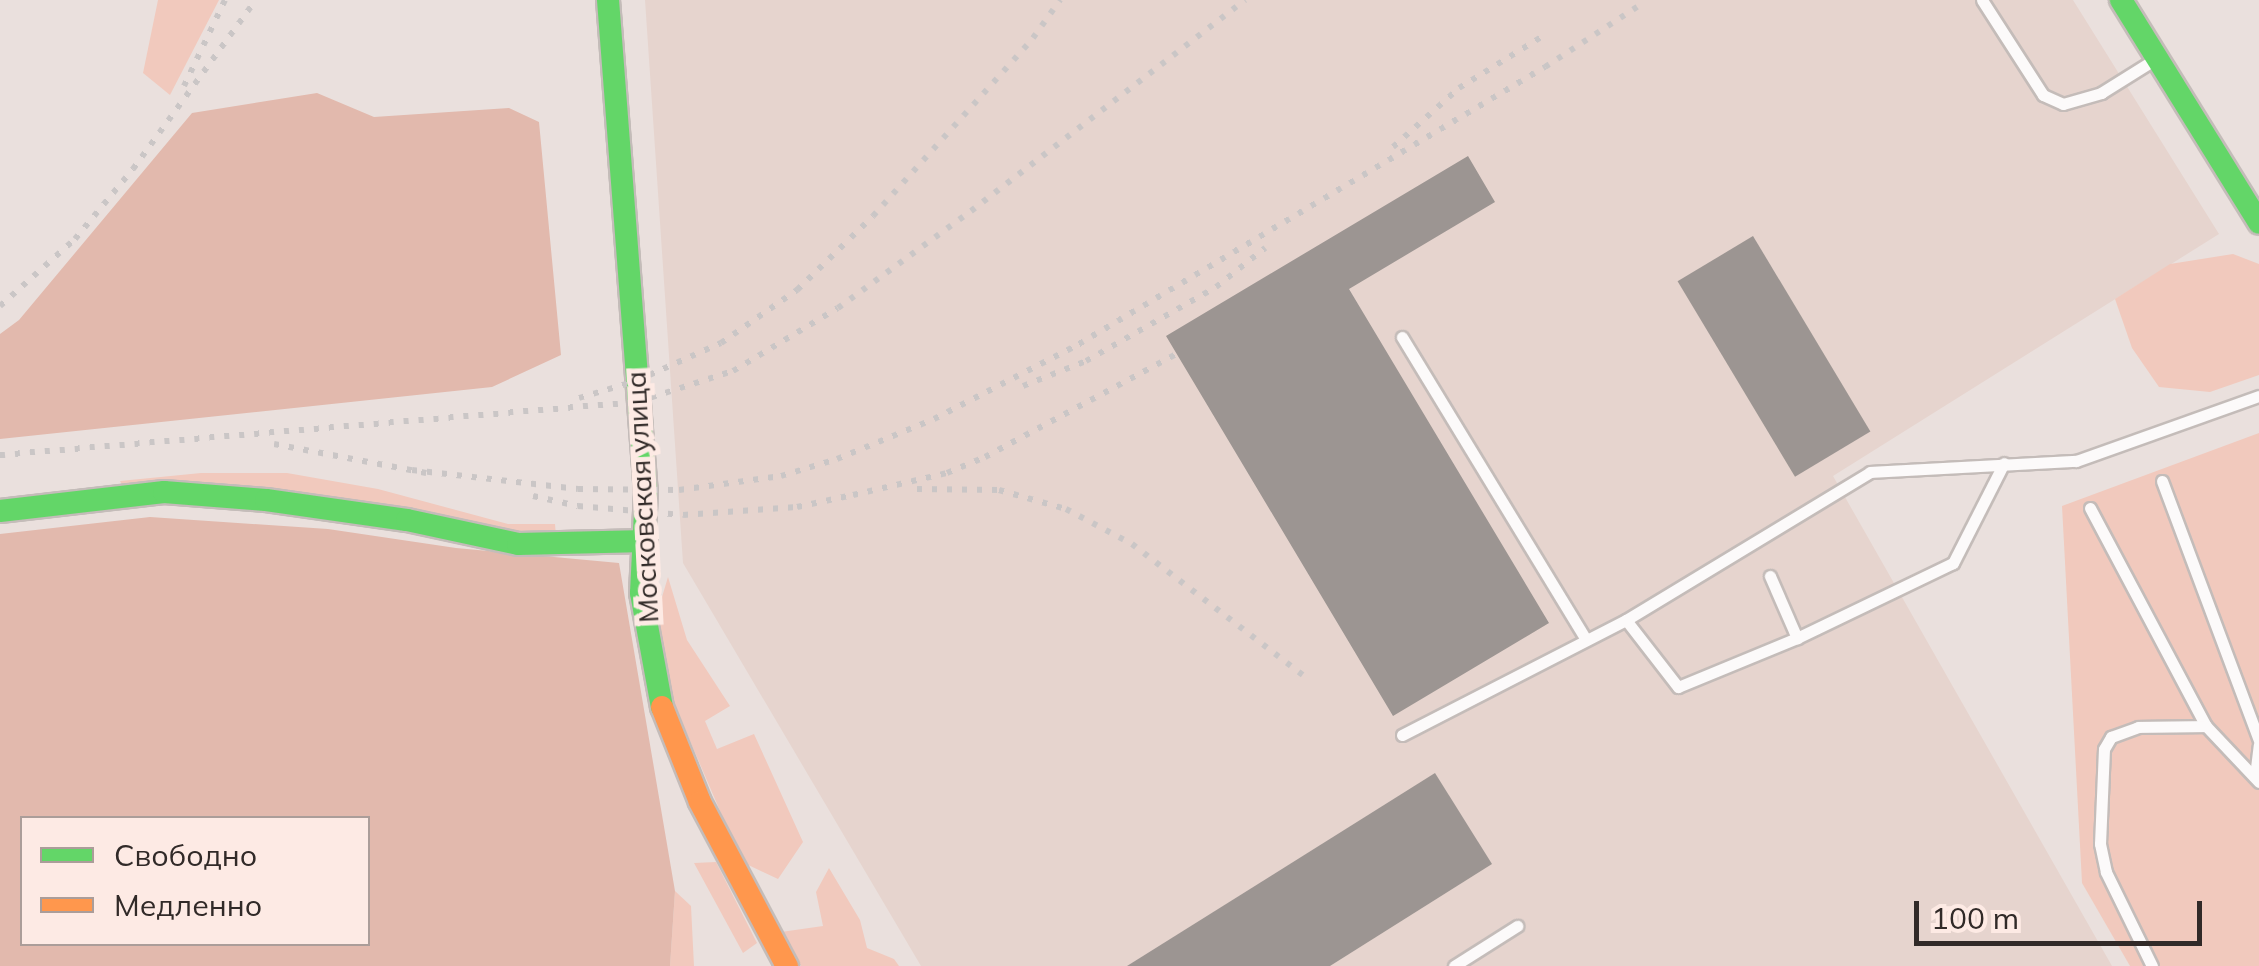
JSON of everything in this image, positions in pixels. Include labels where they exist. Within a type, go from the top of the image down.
[{"type":"street","name":"Московская улица","points":[[608,0],[646,540],[642,593],[663,710],[700,802],[786,966]]},
{"type":"street","points":[[2121,0],[2259,223]]},
{"type":"street","points":[[0,511],[164,492],[266,500],[407,520],[518,544],[646,540]]},
{"type":"lane","points":[[1982,0],[2042,95],[2063,104],[2101,92],[2157,58]]},
{"type":"lane","points":[[1402,337],[1586,640]]},
{"type":"lane","points":[[1402,735],[1626,620],[1870,472],[2076,461],[2259,396]]},
{"type":"lane","points":[[1626,620],[1678,686],[1797,638],[1953,562],[2004,464]]},
{"type":"lane","points":[[2162,481],[2259,743],[2257,779]]},
{"type":"lane","points":[[2090,508],[2206,726],[2257,779]]},
{"type":"lane","points":[[1770,576],[1797,638]]},
{"type":"lane","points":[[2152,966],[2116,900],[2103,858],[2104,749],[2111,737],[2138,727],[2206,726]]},
{"type":"lane","points":[[1454,966],[1517,926]]},
{"type":"shaded area","points":[[158,0],[219,0],[170,95],[143,73]]},
{"type":"shaded area","points":[[645,0],[2073,0],[2219,234],[1833,476],[2112,966],[921,966],[683,563]]},
{"type":"shaded area","points":[[317,93],[374,117],[509,108],[539,122],[561,355],[492,387],[0,439],[0,334],[19,320],[192,113]]},
{"type":"shaded area","points":[[2233,254],[2259,264],[2259,375],[2210,392],[2159,387],[2132,348],[2115,299],[2170,264]]},
{"type":"shaded area","points":[[2259,433],[2259,966],[2130,966],[2082,883],[2062,506]]},
{"type":"shaded area","points":[[201,473],[287,473],[378,489],[508,524],[555,524],[556,536],[125,491],[120,481]]},
{"type":"shaded area","points":[[150,517],[328,529],[456,548],[619,563],[675,891],[670,966],[0,966],[0,534]]},
{"type":"shaded area","points":[[668,577],[687,640],[730,706],[705,721],[717,749],[754,734],[803,842],[778,879],[742,862],[666,685],[656,617]]},
{"type":"shaded area","points":[[716,862],[757,943],[743,953],[694,863]]},
{"type":"shaded area","points":[[829,868],[860,920],[867,948],[894,959],[899,966],[801,966],[781,932],[823,926],[816,892]]},
{"type":"shaded area","points":[[675,891],[691,906],[694,966],[670,966]]},
{"type":"building","points":[[1468,156],[1495,202],[1349,289],[1549,623],[1393,716],[1166,336]]},
{"type":"building","points":[[1753,236],[1870,431],[1795,477],[1678,281]]},
{"type":"building","points":[[1435,773],[1492,864],[1330,966],[1127,966]]},
{"type":"railway","points":[[184,86],[225,0]]},
{"type":"railway","points":[[0,306],[75,239],[133,169],[256,0]]},
{"type":"railway","points":[[579,398],[636,381],[721,343],[797,290],[873,216],[1033,38],[1060,0]]},
{"type":"railway","points":[[0,455],[637,402],[733,371],[838,308],[1245,0]]},
{"type":"railway","points":[[412,470],[578,489],[679,490],[781,476],[837,459],[934,419],[1079,344],[1545,67],[1643,3]]},
{"type":"railway","points":[[1393,147],[1459,88],[1546,34]]},
{"type":"railway","points":[[1023,386],[1086,361],[1216,287],[1265,248]]},
{"type":"railway","points":[[533,496],[578,506],[683,515],[797,507],[853,495],[947,473],[985,457],[1176,354]]},
{"type":"railway","points":[[274,444],[426,473]]},
{"type":"railway","points":[[917,489],[999,490],[1066,509],[1132,544],[1308,679]]},
{"type":"traffic: fast","points":[[608,0],[646,491],[641,593],[662,707]]},
{"type":"traffic: fast","points":[[2121,0],[2259,223]]},
{"type":"traffic: fast","points":[[0,511],[164,492],[266,500],[407,520],[518,544],[646,541]]},
{"type":"traffic: slow","points":[[662,707],[700,802],[787,966]]}]
